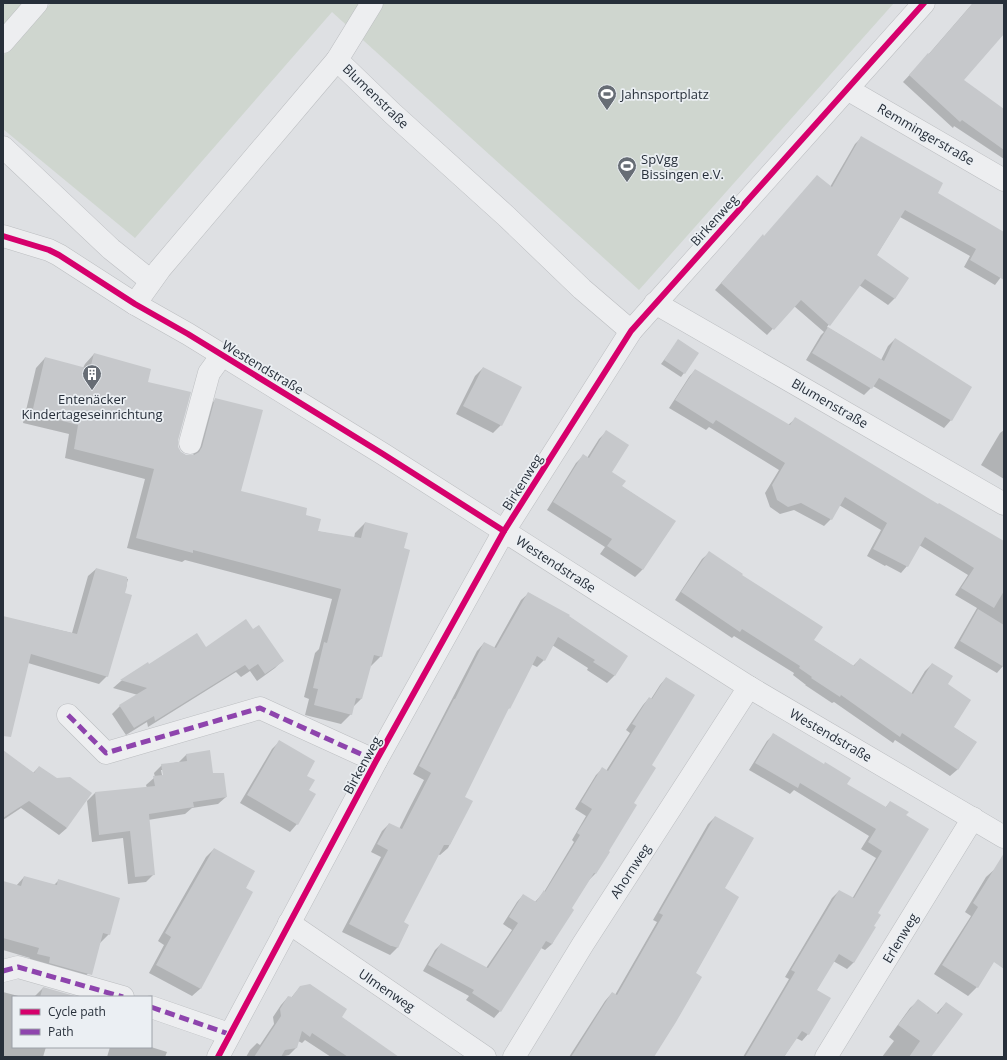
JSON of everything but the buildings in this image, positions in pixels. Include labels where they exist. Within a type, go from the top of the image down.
[{"type":"street","points":[[3,42],[37,3]]},
{"type":"street","points":[[337,60],[372,3]]},
{"type":"street","name":"Birkenweg","points":[[218,1057],[376,761],[504,531],[631,331],[924,3]]},
{"type":"street","name":"Blumenstraße","points":[[135,304],[160,269],[337,60],[392,113],[506,216],[582,289],[631,331]]},
{"type":"street","name":"Remmingerstraße","points":[[847,89],[1004,180]]},
{"type":"street","points":[[3,147],[111,249],[151,281]]},
{"type":"street","name":"Westendstraße","points":[[3,236],[49,250],[59,255],[135,304],[222,355],[383,454],[750,687],[1004,837]]},
{"type":"street","name":"Blumenstraße","points":[[655,303],[1004,504]]},
{"type":"street","points":[[190,443],[209,373],[222,355]]},
{"type":"street","name":"Ahornweg","points":[[514,1057],[588,937],[750,687]]},
{"type":"street","name":"Birkenweg","points":[[68,714],[106,753],[260,708],[376,761]]},
{"type":"street","name":"Erlenweg","points":[[826,1057],[973,818]]},
{"type":"street","name":"Ulmenweg","points":[[289,923],[485,1057]]},
{"type":"street","points":[[3,971],[18,967],[120,996]]},
{"type":"street","points":[[152,1007],[229,1034]]},
{"type":"shaded area","points":[[3,3],[29,3],[3,32]]},
{"type":"shaded area","name":"SpVgg Bissingen e.V.","points":[[51,3],[894,3],[639,290],[332,12],[135,238],[3,129],[3,56]]},
{"type":"marked path","points":[[68,715],[106,753],[260,708],[376,761]]},
{"type":"marked path","points":[[3,971],[18,967],[120,996]]},
{"type":"marked path","points":[[152,1007],[229,1034]]},
{"type":"cycle path","points":[[218,1057],[376,761],[504,531],[631,331],[924,3]]},
{"type":"cycle path","points":[[3,236],[49,250],[59,255],[135,304],[188,334],[383,454],[504,531]]},
{"type":"place","name":"Jahnsportplatz","points":[[607,111]]},
{"type":"place","name":"SpVgg Bissingen e.V.","points":[[627,183]]},
{"type":"place","name":"Entenäcker Kindertageseinrichtung","points":[[92,391]]}]
